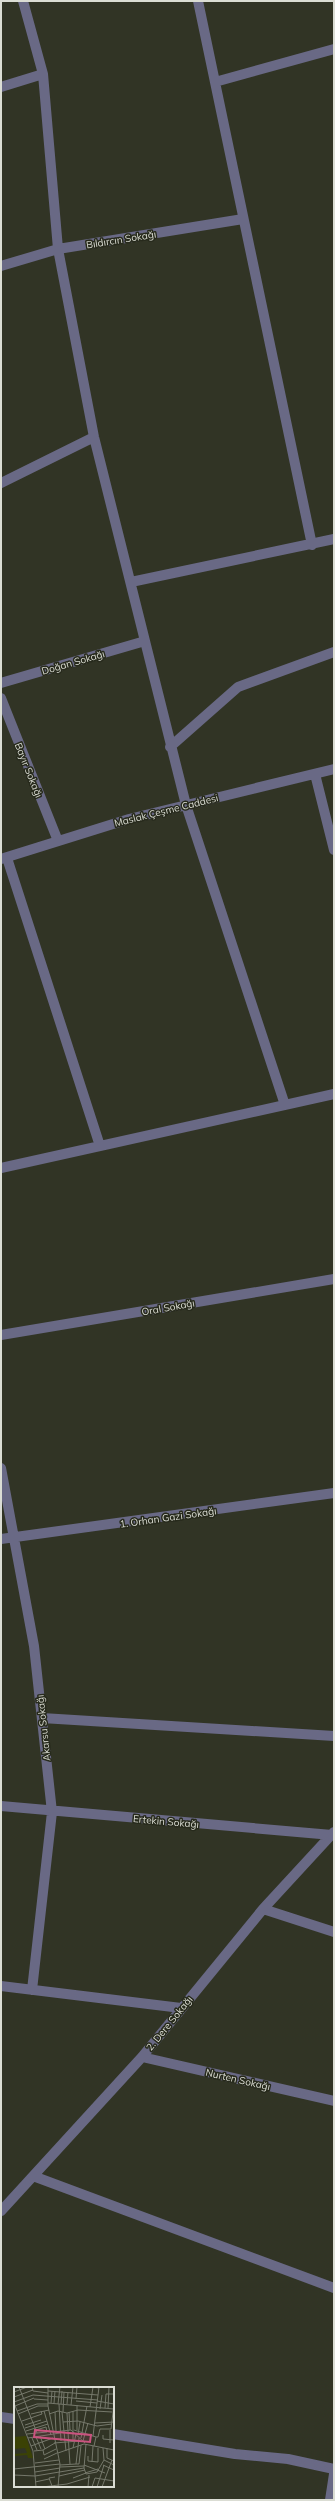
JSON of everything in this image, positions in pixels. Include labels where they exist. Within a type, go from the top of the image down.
[{"type":"street","points":[[23,1],[43,74],[58,249],[94,437],[131,582],[170,747],[186,805],[285,1105]]},
{"type":"street","points":[[198,1],[312,545]]},
{"type":"street","points":[[215,82],[334,49]]},
{"type":"street","points":[[1,87],[43,74]]},
{"type":"street","name":"Bıldırcın Sokağı","points":[[1,266],[58,249],[244,219]]},
{"type":"street","points":[[1,483],[94,437]]},
{"type":"street","points":[[131,582],[312,545],[334,539]]},
{"type":"street","name":"Doğan Sokağı","points":[[1,683],[145,641]]},
{"type":"street","points":[[170,747],[238,687],[334,652]]},
{"type":"street","name":"Bayır Sokağı","points":[[1,698],[58,841]]},
{"type":"street","name":"Maslak Çeşme Caddesi","points":[[4,858],[129,819],[334,769]]},
{"type":"street","points":[[315,774],[334,850]]},
{"type":"street","points":[[4,858],[100,1146]]},
{"type":"street","points":[[1,1168],[334,1094]]},
{"type":"street","name":"Oral Sokağı","points":[[1,1336],[334,1279]]},
{"type":"street","name":"Akarsu Sokağı","points":[[1,1468],[34,1646],[52,1812],[32,1990]]},
{"type":"street","name":"1. Orhan Gazi Sokağı","points":[[1,1539],[334,1493]]},
{"type":"street","points":[[42,1718],[334,1736]]},
{"type":"street","name":"Ertekin Sokağı","points":[[1,1806],[52,1812],[333,1833]]},
{"type":"street","name":"2. Dere Sokağı","points":[[1,2211],[142,2057],[263,1909],[333,1833]]},
{"type":"street","points":[[263,1909],[334,1932]]},
{"type":"street","points":[[1,1986],[182,2008]]},
{"type":"street","name":"Nurten Sokağı","points":[[142,2057],[334,2101]]},
{"type":"street","points":[[33,2176],[334,2288]]},
{"type":"street","points":[[1,2417],[14,2419]]},
{"type":"street","points":[[114,2434],[235,2454],[288,2459],[334,2469]]},
{"type":"street","points":[[330,2500],[334,2474]]}]
